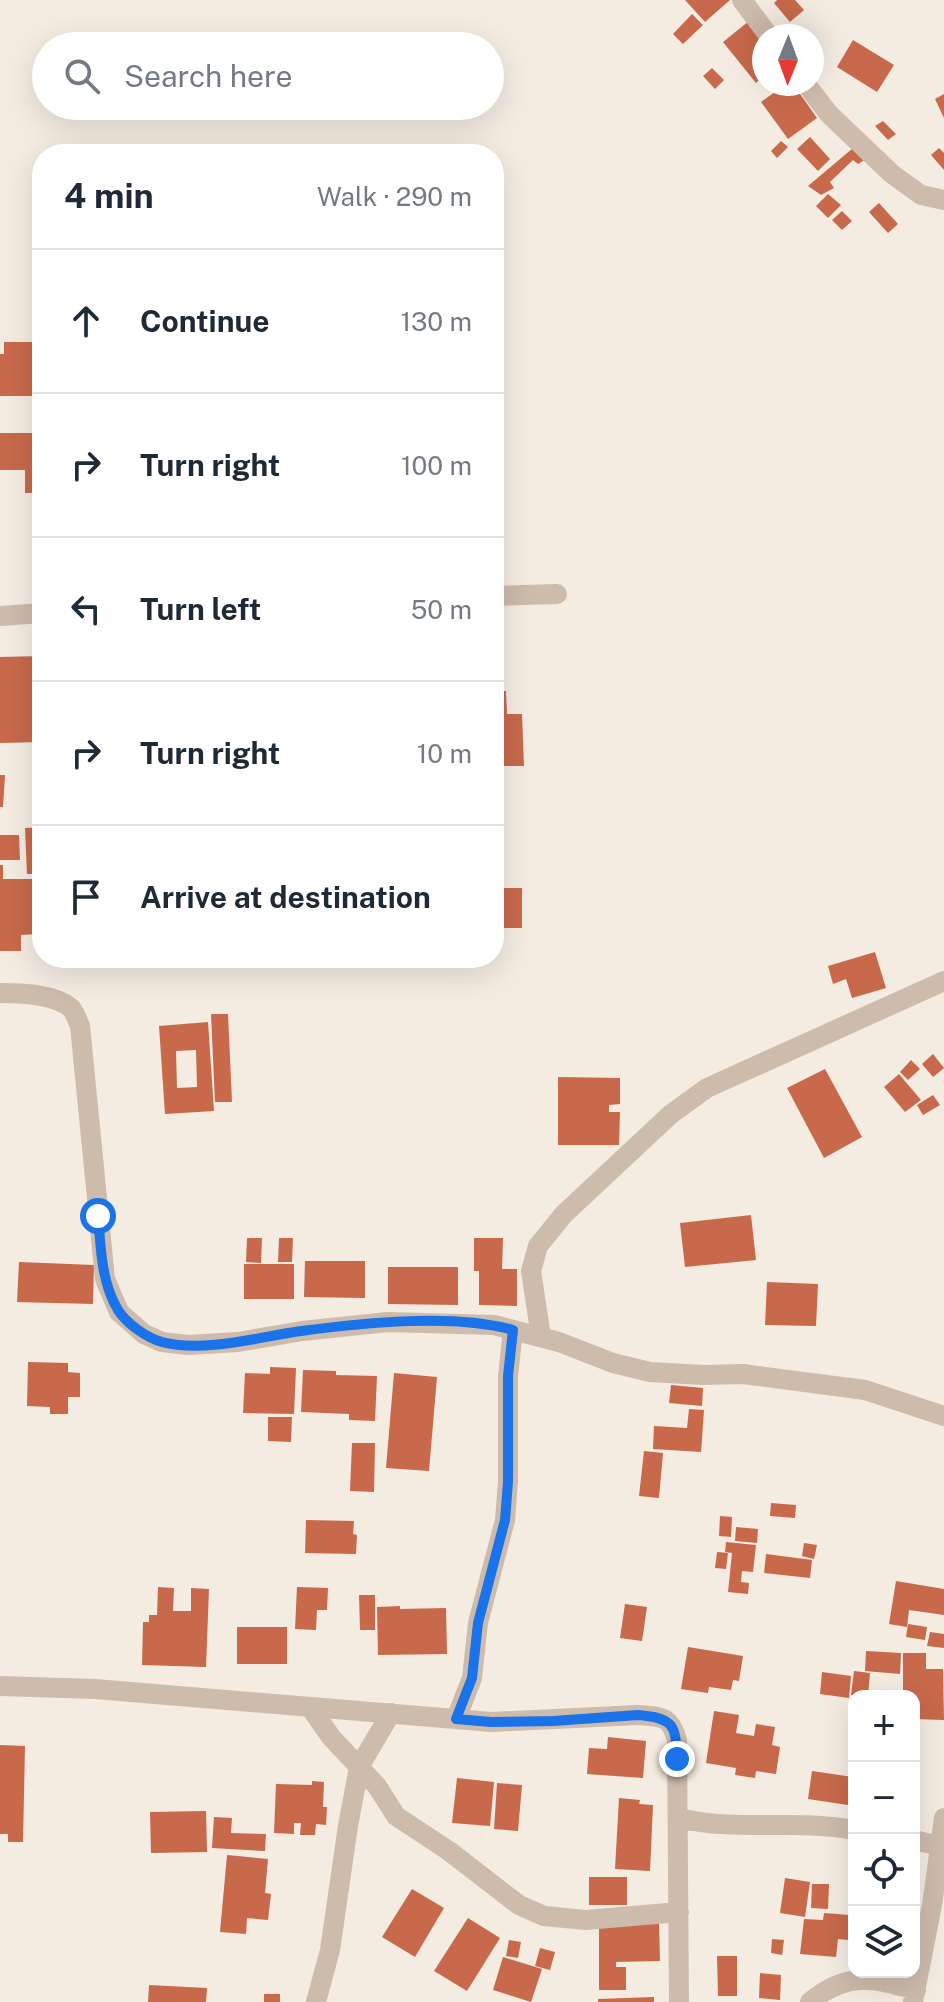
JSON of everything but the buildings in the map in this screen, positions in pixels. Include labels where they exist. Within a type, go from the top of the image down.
[{"type":"street","points":[[742,0],[760,24]]},
{"type":"street","points":[[815,96],[829,114],[892,174],[921,195],[944,200]]},
{"type":"street","points":[[504,596],[557,594]]},
{"type":"street","points":[[0,616],[32,614]]},
{"type":"street","points":[[541,1337],[531,1271],[538,1246],[564,1214],[671,1114],[707,1088],[942,984]]},
{"type":"street","points":[[0,993],[60,1002],[73,1010],[80,1026],[105,1279],[119,1312],[144,1334],[162,1342],[188,1345],[238,1342],[302,1331],[388,1322],[494,1325],[650,1372],[743,1374],[865,1390],[944,1416]]},
{"type":"street","points":[[456,1719],[472,1678],[478,1623],[505,1520],[508,1376],[513,1330]]},
{"type":"street","points":[[0,1686],[95,1689],[491,1722],[638,1715],[662,1717],[673,1725],[677,1740],[679,2002]]},
{"type":"street","points":[[310,1707],[331,1737],[377,1786],[396,1816],[449,1851],[519,1905],[544,1916],[586,1920],[679,1912]]},
{"type":"street","points":[[316,2002],[330,1950],[359,1767],[391,1713]]},
{"type":"street","points":[[679,1818],[701,1823],[815,1824],[848,1829]]},
{"type":"street","points":[[810,2002],[839,1982],[858,1978],[887,1982],[914,1996],[938,1908],[944,1818]]},
{"type":"street","points":[[920,1841],[940,1846]]},
{"type":"route","points":[[98,1216],[105,1279],[119,1312],[144,1334],[162,1342],[188,1345],[238,1342],[302,1331],[388,1322],[455,1322],[513,1330],[508,1376],[505,1520],[478,1623],[472,1678],[456,1719],[491,1722],[638,1715],[662,1717],[673,1725],[677,1759]]}]
